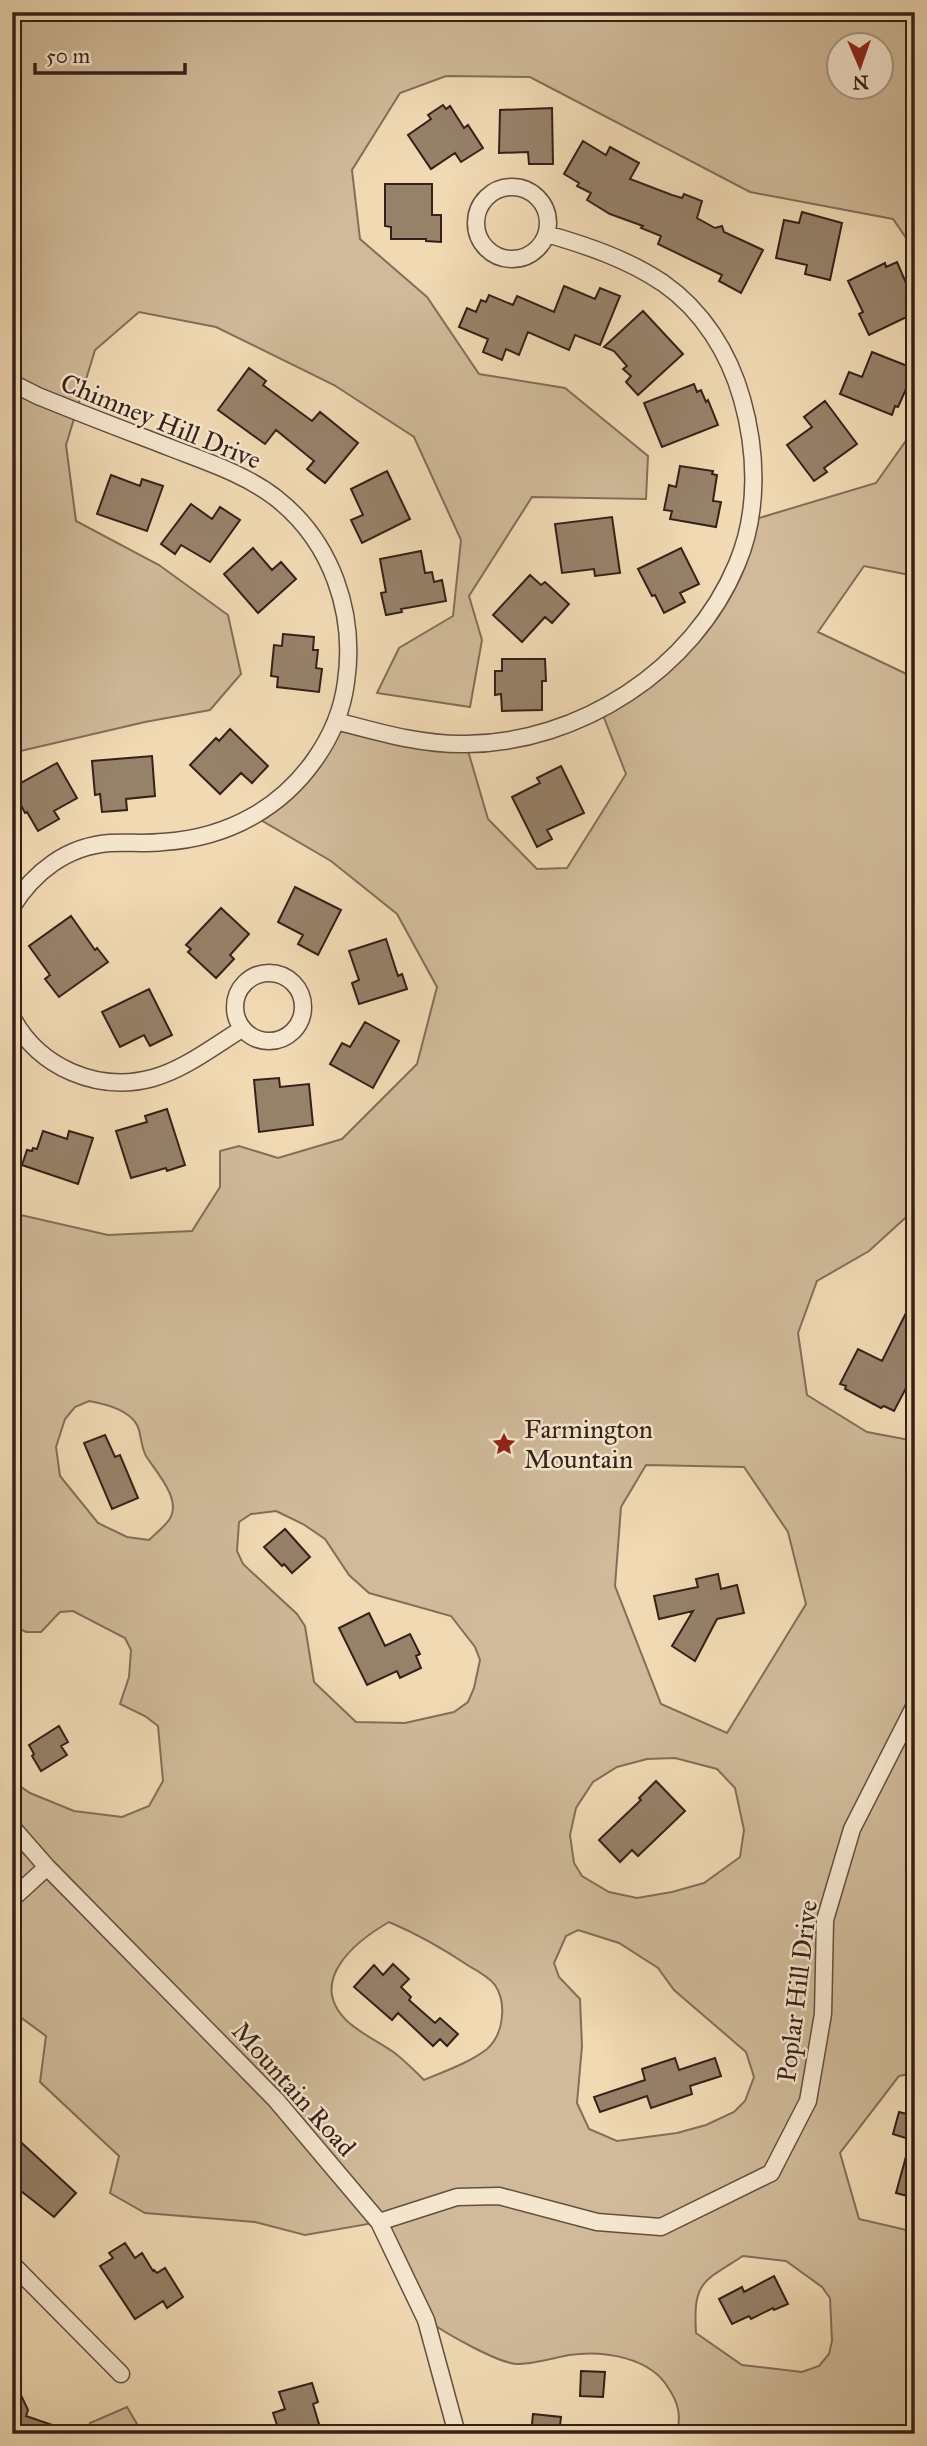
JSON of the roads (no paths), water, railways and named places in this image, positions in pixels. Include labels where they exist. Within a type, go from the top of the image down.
[{"type":"street","points":[[508,187],[531,192],[540,200],[546,211],[547,234],[533,253],[510,260],[498,257],[480,242],[476,231],[479,207],[486,197],[508,187]]},
{"type":"street","points":[[336,721],[382,734],[428,742],[466,744],[550,730],[589,715],[627,696],[685,645],[717,604],[737,564],[749,521],[753,488],[751,433],[738,385],[724,350],[695,312],[665,285],[592,247],[547,234]]},
{"type":"street","name":"Chimney Hill Drive","points":[[12,383],[38,396],[220,467],[250,481],[276,498],[299,519],[318,544],[333,571],[349,630],[345,691],[336,721],[322,749],[304,774],[281,797],[254,816],[224,831],[160,843],[107,843],[68,854],[34,877],[12,907]]},
{"type":"street","points":[[262,973],[273,973],[293,982],[303,1001],[303,1012],[294,1031],[285,1038],[263,1041],[251,1037],[242,1029],[236,1019],[234,1007],[236,995],[242,985],[251,977],[262,973]]},
{"type":"street","points":[[12,1017],[30,1043],[61,1068],[78,1076],[116,1083],[154,1077],[172,1070],[242,1029]]},
{"type":"street","name":"Poplar Hill Drive","points":[[379,2222],[457,2197],[499,2196],[597,2222],[661,2227],[771,2173],[808,2101],[823,2014],[825,1920],[852,1829],[915,1705]]},
{"type":"street","name":"Mountain Road","points":[[12,1827],[47,1867],[276,2100],[379,2222],[426,2320],[457,2434]]},
{"type":"street","points":[[12,1899],[47,1867]]},
{"type":"street","points":[[12,2264],[121,2374]]},
{"type":"place","name":"Farmington Mountain","points":[[504,1444]]}]
